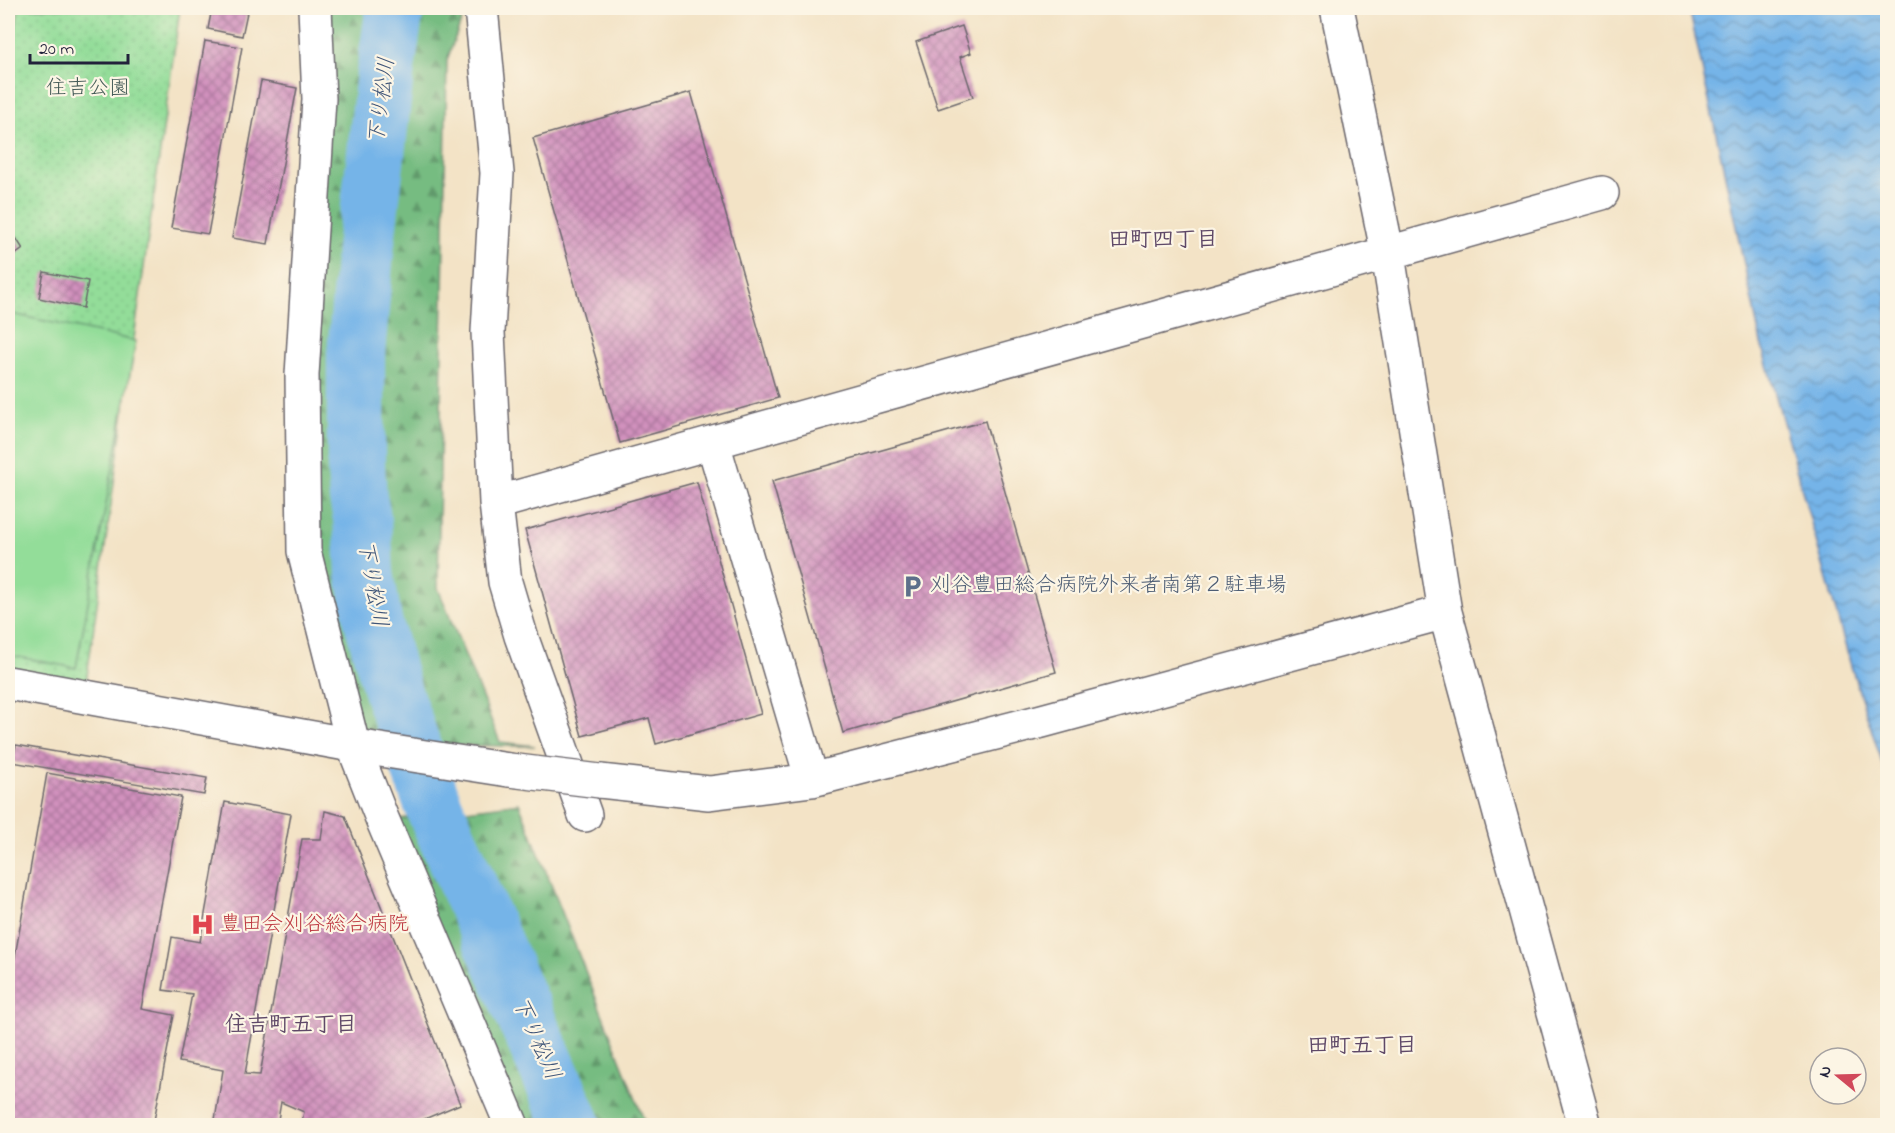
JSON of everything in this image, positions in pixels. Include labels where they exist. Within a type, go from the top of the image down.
[{"type":"street","points":[[315,8],[319,99],[302,375],[304,551],[364,747],[383,821],[512,1125]]},
{"type":"street","points":[[481,8],[497,173],[488,332],[496,503],[506,582],[521,636],[585,815]]},
{"type":"street","points":[[1337,8],[1388,255],[1445,612],[1585,1125]]},
{"type":"street","points":[[496,503],[1388,255],[1602,193]]},
{"type":"street","points":[[713,443],[812,780]]},
{"type":"street","points":[[8,683],[364,747],[508,770],[709,793],[812,780],[1042,721],[1445,612]]},
{"type":"green space","name":"住吉公園","points":[[19,8],[180,8],[86,683],[8,668],[8,72]]},
{"type":"green space","points":[[310,8],[466,8],[447,60],[438,588],[500,742],[535,746],[353,745],[304,551]]},
{"type":"green space","points":[[8,313],[136,341],[76,668],[8,655]]},
{"type":"green space","points":[[519,803],[646,1125],[501,1125],[383,821]]},
{"type":"water","points":[[1689,8],[1887,8],[1887,778],[1851,666],[1761,343]]},
{"type":"building","points":[[212,8],[248,8],[242,36],[208,29]]},
{"type":"building","points":[[962,26],[971,53],[960,57],[973,97],[938,109],[916,42]]},
{"type":"building","points":[[205,41],[242,47],[208,234],[171,228]]},
{"type":"building","points":[[261,81],[297,88],[268,244],[232,238]]},
{"type":"building","points":[[691,92],[778,398],[620,443],[533,138]]},
{"type":"building","points":[[11,230],[23,249],[12,257],[8,251],[8,232]]},
{"type":"building","points":[[44,272],[88,281],[83,308],[39,298]]},
{"type":"building","points":[[985,421],[1056,672],[843,733],[772,481]]},
{"type":"building","points":[[697,482],[761,714],[656,744],[649,718],[582,736],[525,530]]},
{"type":"building","points":[[16,745],[207,778],[204,795],[12,762]]},
{"type":"building","points":[[47,773],[181,797],[142,1009],[174,1015],[153,1126],[8,1126],[8,996]]},
{"type":"building","points":[[225,802],[291,814],[245,1074],[260,1075],[302,839],[321,839],[325,811],[345,816],[460,1104],[408,1126],[301,1126],[304,1112],[281,1102],[277,1126],[214,1126],[223,1070],[179,1062],[192,994],[163,990],[172,937],[200,942]]},
{"type":"waterway","name":"下り松川","points":[[395,8],[385,74],[365,250],[356,354],[356,466],[365,573],[373,621],[393,693],[434,807],[573,1126]]},
{"type":"place","name":"刈谷豊田総合病院外来者南第２駐車場","points":[[912,586]]},
{"type":"place","name":"豊田会刈谷総合病院","points":[[202,925]]},
{"type":"district","name":"田町四丁目","points":[[1163,241]]},
{"type":"district","name":"住吉町五丁目","points":[[291,1026]]},
{"type":"district","name":"田町五丁目","points":[[1362,1047]]}]
